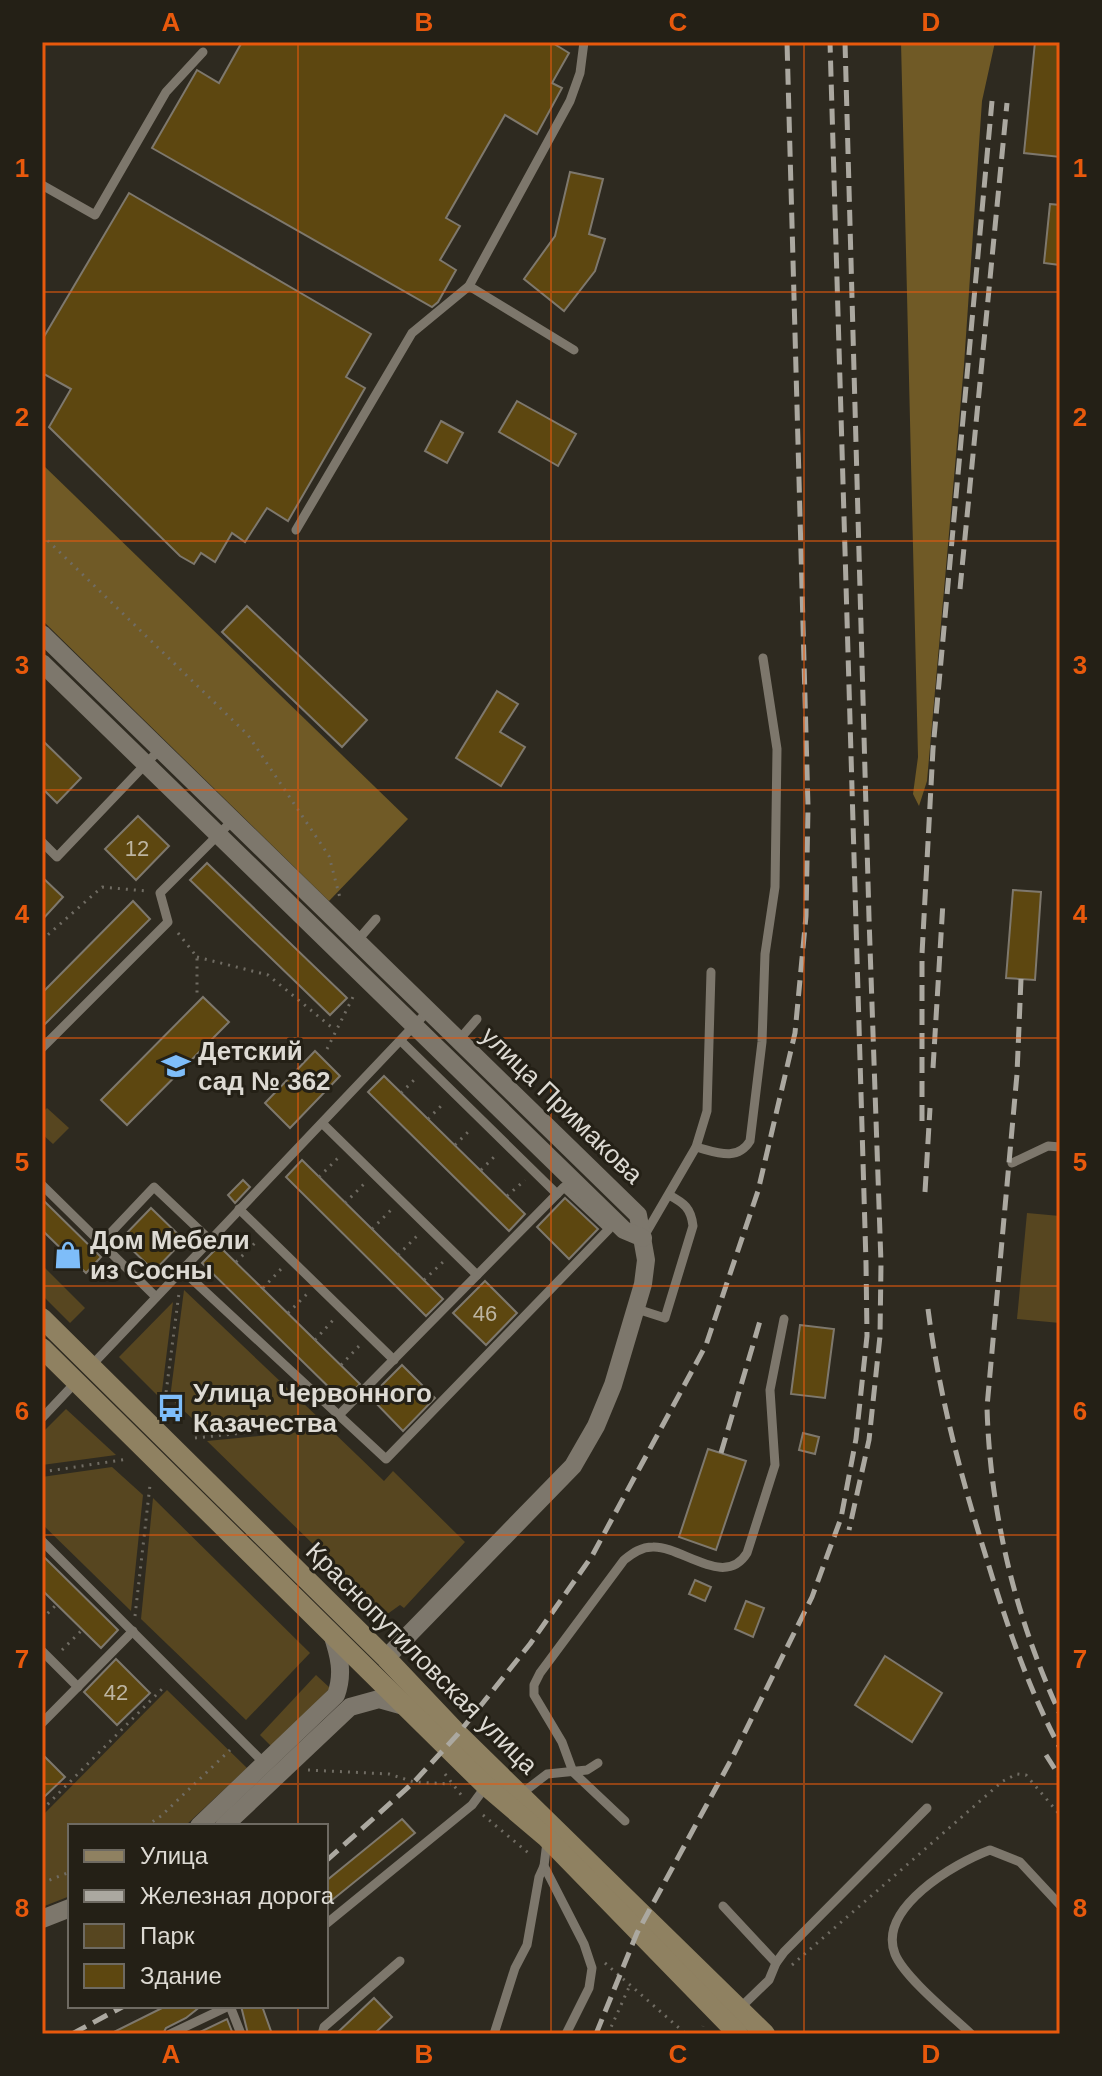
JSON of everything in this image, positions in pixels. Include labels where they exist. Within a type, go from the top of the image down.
[{"type":"main road","name":"Краснопутиловская улица","points":[[42,1318],[386,1658],[458,1734],[765,2034]]},
{"type":"main road","name":"Краснопутиловская улица","points":[[42,1348],[486,1786],[547,1838],[738,2034]]},
{"type":"street","name":"улица Примакова","points":[[42,634],[638,1215],[643,1238]]},
{"type":"street","name":"улица Примакова","points":[[42,663],[624,1230],[643,1238]]},
{"type":"street","points":[[386,1658],[573,1466],[596,1426],[613,1385],[637,1309],[646,1260],[643,1238]]},
{"type":"street","points":[[226,1824],[336,1695],[341,1663],[332,1634]]},
{"type":"street","points":[[202,1824],[350,1707],[379,1699],[404,1706]]},
{"type":"street","points":[[42,1919],[68,1909]]},
{"type":"lane","points":[[296,530],[412,333],[469,286],[570,101],[580,73],[584,42]]},
{"type":"lane","points":[[42,185],[95,215],[166,92],[203,52]]},
{"type":"lane","points":[[469,286],[574,350]]},
{"type":"lane","points":[[696,1147],[727,1155],[737,1154],[750,1141],[762,1042],[765,954],[775,887],[777,749],[763,658]]},
{"type":"lane","points":[[42,842],[57,857],[160,749]]},
{"type":"lane","points":[[42,1048],[168,922],[160,893],[233,820]]},
{"type":"lane","points":[[357,941],[376,919]]},
{"type":"lane","points":[[643,1238],[696,1147],[707,1111],[711,972]]},
{"type":"lane","points":[[91,1366],[428,1011]]},
{"type":"lane","points":[[444,1055],[477,1019]]},
{"type":"lane","points":[[401,1041],[557,1194]]},
{"type":"lane","points":[[323,1124],[477,1275]]},
{"type":"lane","points":[[1012,1163],[1048,1146],[1060,1147]]},
{"type":"lane","points":[[42,1185],[156,1297]]},
{"type":"lane","points":[[101,1243],[154,1187],[210,1240]]},
{"type":"lane","points":[[182,1270],[338,1416],[386,1459],[609,1229],[564,1187],[338,1416]]},
{"type":"lane","points":[[637,1309],[665,1318],[693,1226],[692,1214],[685,1203],[669,1195]]},
{"type":"lane","points":[[239,1209],[394,1360]]},
{"type":"lane","points":[[625,1821],[573,1772],[562,1742],[534,1695],[534,1685],[624,1560],[639,1549],[665,1547],[712,1566],[725,1568],[742,1561],[775,1465],[770,1390],[784,1319]]},
{"type":"lane","points":[[42,1418],[76,1382]]},
{"type":"lane","points":[[42,1541],[272,1770]]},
{"type":"lane","points":[[42,1723],[133,1631]]},
{"type":"lane","points":[[42,1651],[78,1687]]},
{"type":"lane","points":[[521,1794],[547,1774],[587,1770],[598,1763]]},
{"type":"lane","points":[[328,1922],[472,1805],[486,1786]]},
{"type":"lane","points":[[740,2008],[769,1980],[776,1963],[927,1808]]},
{"type":"lane","points":[[494,2034],[515,1968],[527,1945],[547,1838]]},
{"type":"lane","points":[[971,2034],[896,1958],[891,1943],[893,1929],[901,1915],[932,1881],[968,1859],[990,1850],[1020,1862],[1060,1905]]},
{"type":"lane","points":[[544,1866],[592,1968],[589,1988],[566,2034]]},
{"type":"lane","points":[[723,1906],[776,1963]]},
{"type":"lane","points":[[322,2034],[324,2027],[400,1961]]},
{"type":"lane","points":[[170,2034],[225,2008]]},
{"type":"lane","points":[[230,2008],[241,2034]]},
{"type":"path","points":[[42,535],[248,735],[329,856],[342,903]]},
{"type":"path","points":[[42,940],[102,887],[158,893]]},
{"type":"path","points":[[168,922],[197,957],[268,975],[335,1030]]},
{"type":"path","points":[[197,957],[197,994]]},
{"type":"path","points":[[327,1049],[354,995]]},
{"type":"path","points":[[401,1093],[427,1067]]},
{"type":"path","points":[[428,1119],[454,1093]]},
{"type":"path","points":[[455,1145],[481,1120]]},
{"type":"path","points":[[481,1170],[506,1144]]},
{"type":"path","points":[[319,1177],[348,1148]]},
{"type":"path","points":[[507,1196],[534,1171]]},
{"type":"path","points":[[345,1203],[374,1174]]},
{"type":"path","points":[[372,1229],[401,1200]]},
{"type":"path","points":[[398,1255],[427,1226]]},
{"type":"path","points":[[236,1262],[264,1233]]},
{"type":"path","points":[[424,1280],[454,1252]]},
{"type":"path","points":[[263,1288],[290,1259]]},
{"type":"path","points":[[164,1408],[182,1270]]},
{"type":"path","points":[[288,1313],[316,1284]]},
{"type":"path","points":[[315,1340],[343,1310]]},
{"type":"path","points":[[341,1365],[369,1336]]},
{"type":"path","points":[[195,1438],[328,1426],[338,1416]]},
{"type":"path","points":[[42,1472],[128,1459]]},
{"type":"path","points":[[133,1631],[150,1485]]},
{"type":"path","points":[[42,1619],[56,1605]]},
{"type":"path","points":[[52,1661],[82,1630]]},
{"type":"path","points":[[42,1810],[176,1675]]},
{"type":"path","points":[[148,1824],[243,1742]]},
{"type":"path","points":[[272,1770],[289,1777],[307,1770],[346,1771],[389,1774],[414,1782],[451,1784]]},
{"type":"path","points":[[769,1980],[796,1963],[1003,1781],[1017,1774],[1026,1775],[1060,1815]]},
{"type":"path","points":[[42,1883],[68,1873]]},
{"type":"path","points":[[588,1955],[603,1961],[686,2034]]},
{"type":"path","points":[[608,2034],[630,1985]]},
{"type":"green space","points":[[47,1108],[69,1128],[53,1144],[42,1134],[42,1113]]},
{"type":"green space","points":[[1027,1213],[1060,1216],[1060,1323],[1017,1319]]},
{"type":"green space","points":[[42,1265],[85,1308],[70,1323],[42,1295]]},
{"type":"green space","points":[[184,1290],[322,1421],[207,1432],[170,1398]]},
{"type":"green space","points":[[173,1302],[161,1399],[119,1357]]},
{"type":"green space","points":[[66,1409],[116,1455],[42,1465],[42,1433]]},
{"type":"green space","points":[[330,1429],[384,1481],[393,1471],[465,1542],[404,1608],[400,1605],[386,1615],[207,1441]]},
{"type":"green space","points":[[112,1467],[143,1495],[131,1611],[42,1524],[42,1477]]},
{"type":"green space","points":[[153,1498],[310,1653],[246,1720],[141,1619]]},
{"type":"green space","points":[[316,1675],[330,1688],[273,1748],[260,1735]]},
{"type":"green space","points":[[167,1690],[247,1768],[187,1824],[68,1824],[68,1897],[42,1907],[42,1816]]},
{"type":"shaded area","points":[[901,42],[995,42],[982,101],[964,365],[927,781],[919,806],[913,794],[918,757]]},
{"type":"shaded area","points":[[42,464],[408,819],[329,901],[42,620]]},
{"type":"building","points":[[242,42],[551,42],[569,53],[552,83],[562,88],[537,134],[505,115],[446,218],[460,226],[440,260],[456,270],[432,307],[152,148],[197,70],[219,83]]},
{"type":"building","points":[[1035,42],[1060,42],[1060,157],[1024,153]]},
{"type":"building","points":[[570,172],[603,179],[589,234],[605,239],[595,271],[564,311],[524,279],[555,236]]},
{"type":"building","points":[[129,193],[371,334],[346,377],[365,388],[288,521],[267,508],[245,542],[232,533],[215,562],[201,553],[194,564],[180,556],[49,427],[71,389],[42,373],[42,340]]},
{"type":"building","points":[[1050,204],[1060,205],[1060,265],[1044,263]]},
{"type":"building","points":[[517,401],[576,434],[558,466],[499,432]]},
{"type":"building","points":[[441,421],[463,433],[447,463],[425,451]]},
{"type":"building","points":[[247,606],[367,720],[342,747],[222,632]]},
{"type":"building","points":[[497,691],[518,704],[500,732],[525,747],[501,786],[456,758]]},
{"type":"building","points":[[42,740],[81,778],[57,803],[42,788]]},
{"type":"building","points":[[138,816],[169,846],[136,880],[105,849]]},
{"type":"building","points":[[207,863],[347,998],[330,1015],[190,880]]},
{"type":"building","points":[[42,877],[63,897],[42,920]]},
{"type":"building","points":[[1013,890],[1041,892],[1035,980],[1006,978]]},
{"type":"building","points":[[133,901],[150,919],[42,1027],[42,993]]},
{"type":"building","points":[[203,997],[229,1022],[127,1125],[101,1100]]},
{"type":"building","points":[[315,1051],[340,1076],[290,1128],[265,1103]]},
{"type":"building","points":[[384,1076],[525,1214],[509,1231],[368,1092]]},
{"type":"building","points":[[302,1160],[443,1299],[426,1316],[286,1177]]},
{"type":"building","points":[[243,1180],[250,1187],[235,1203],[228,1195]]},
{"type":"building","points":[[565,1198],[598,1229],[569,1259],[537,1227]]},
{"type":"building","points":[[42,1199],[101,1257],[86,1273],[42,1230]]},
{"type":"building","points":[[151,1208],[184,1240],[154,1271],[121,1239]]},
{"type":"building","points":[[219,1246],[360,1384],[343,1401],[202,1263]]},
{"type":"building","points":[[485,1281],[517,1313],[486,1345],[453,1313]]},
{"type":"building","points":[[800,1325],[834,1329],[825,1398],[791,1394]]},
{"type":"building","points":[[402,1365],[435,1398],[403,1431],[370,1397]]},
{"type":"building","points":[[803,1433],[819,1437],[815,1454],[799,1450]]},
{"type":"building","points":[[708,1449],[746,1461],[716,1550],[679,1537]]},
{"type":"building","points":[[42,1555],[118,1630],[101,1648],[42,1590]]},
{"type":"building","points":[[695,1580],[711,1587],[705,1601],[689,1594]]},
{"type":"building","points":[[746,1601],[764,1608],[753,1637],[735,1629]]},
{"type":"building","points":[[885,1656],[942,1693],[912,1742],[855,1705]]},
{"type":"building","points":[[116,1659],[150,1693],[117,1725],[84,1692]]},
{"type":"building","points":[[42,1754],[65,1777],[42,1799]]},
{"type":"building","points":[[402,1819],[415,1833],[328,1903],[328,1879]]},
{"type":"building","points":[[374,1998],[392,2017],[374,2034],[336,2034]]},
{"type":"building","points":[[162,2008],[198,2008],[166,2028],[163,2034],[110,2034]]},
{"type":"building","points":[[242,2008],[263,2008],[272,2034],[248,2034]]},
{"type":"building","points":[[227,2019],[233,2034],[196,2034]]},
{"type":"railway","points":[[328,1859],[414,1782],[458,1734],[530,1644],[592,1556],[706,1345],[758,1191],[795,1033],[806,916],[808,807],[787,42]]},
{"type":"railway","points":[[596,2034],[637,1933],[731,1760],[812,1597],[841,1518],[856,1439],[867,1336],[866,1263],[830,42]]},
{"type":"railway","points":[[845,42],[881,1263],[880,1336],[869,1440],[849,1530]]},
{"type":"railway","points":[[922,1121],[922,954],[933,749],[992,101]]},
{"type":"railway","points":[[960,589],[1007,103]]},
{"type":"railway","points":[[933,1068],[943,902]]},
{"type":"railway","points":[[1021,979],[1017,1074],[987,1407],[989,1447],[1000,1525],[1018,1602],[1060,1714]]},
{"type":"railway","points":[[925,1192],[930,1108]]},
{"type":"railway","points":[[928,1309],[945,1404],[977,1529],[1019,1656],[1060,1748]]},
{"type":"railway","points":[[721,1453],[760,1321]]},
{"type":"railway","points":[[1046,1755],[1060,1777]]},
{"type":"railway","points":[[72,2034],[120,2008]]},
{"type":"place","name":"Детский сад № 362","points":[[176,1066]]},
{"type":"place","name":"Дом Мебели из Сосны","points":[[68,1255]]},
{"type":"place","name":"Улица Червонного Казачества","points":[[171,1408]]}]
